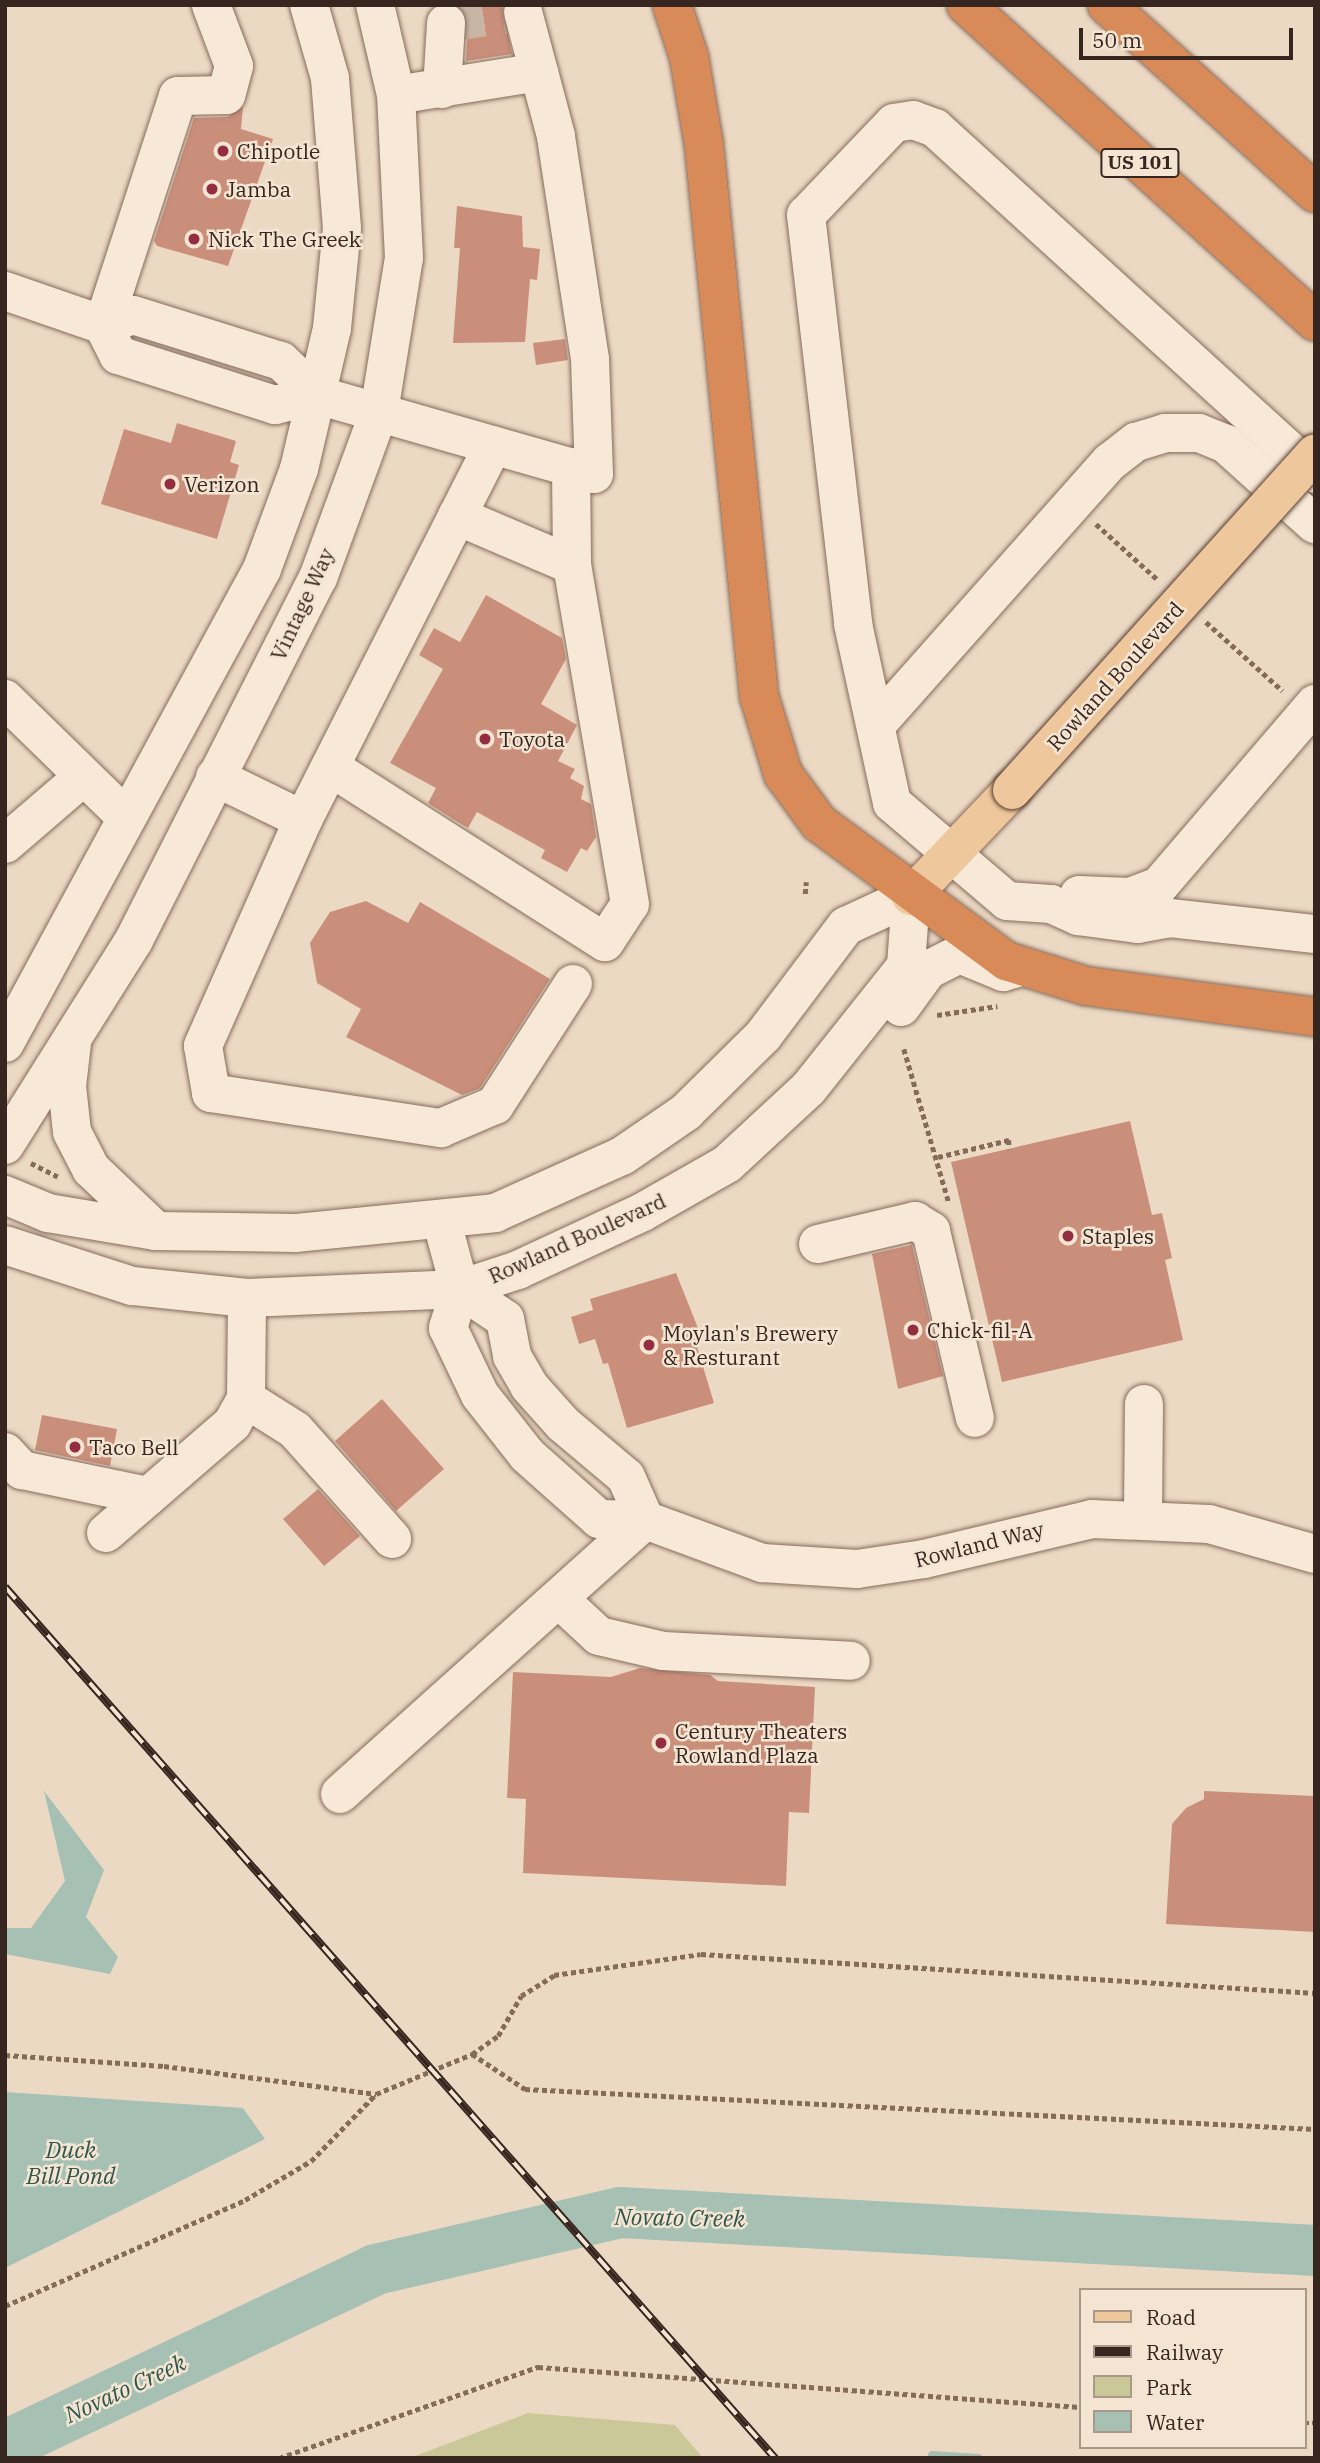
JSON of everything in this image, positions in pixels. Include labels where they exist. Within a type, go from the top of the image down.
[{"type":"highway","points":[[672,5],[689,57],[704,145],[759,696],[783,774],[819,822],[911,896],[979,946],[1022,967],[1086,986],[1315,1017]]},
{"type":"highway","name":"US 101","points":[[966,5],[1315,321]]},
{"type":"highway","points":[[1107,5],[1315,193]]},
{"type":"main road","name":"Rowland Boulevard","points":[[911,896],[947,855],[1012,790],[1315,453]]},
{"type":"street","points":[[103,325],[178,96],[226,95],[234,65],[211,5]]},
{"type":"street","points":[[5,1043],[262,569],[299,469],[332,328],[342,228],[330,78],[309,5]]},
{"type":"street","name":"Vintage Way","points":[[12,1150],[73,1037],[134,940],[318,578],[379,412],[404,258],[396,95],[375,5]]},
{"type":"street","points":[[5,291],[103,325],[118,355],[275,405],[317,395],[594,474],[590,359],[556,136],[523,12]]},
{"type":"street","points":[[442,89],[446,23]]},
{"type":"street","points":[[396,95],[539,72]]},
{"type":"street","points":[[1315,474],[935,128],[913,120],[894,123],[806,215],[853,624],[877,724],[892,803],[947,855],[1007,901],[1051,904],[1078,916],[1138,924],[1170,918],[1315,934]]},
{"type":"street","points":[[877,724],[1110,462],[1136,442],[1165,433],[1199,433],[1226,444],[1315,524]]},
{"type":"street","points":[[493,445],[303,820],[203,1046],[211,1093],[441,1128],[495,1105],[573,984]]},
{"type":"street","points":[[330,767],[605,942],[630,904],[572,565],[571,467]]},
{"type":"street","points":[[457,516],[572,565]]},
{"type":"street","points":[[5,699],[127,818]]},
{"type":"street","points":[[1051,904],[1079,895],[1129,897],[1159,886],[1315,704]]},
{"type":"street","points":[[5,844],[83,777]]},
{"type":"street","points":[[215,777],[303,820]]},
{"type":"street","name":"Rowland Boulevard","points":[[5,1195],[48,1213],[156,1231],[296,1233],[442,1222],[508,1208],[622,1156],[687,1112],[763,1036],[846,926],[911,896],[906,966],[792,1104],[727,1164],[643,1212],[518,1269],[460,1289],[247,1298],[132,1286],[5,1245]]},
{"type":"street","points":[[792,1104],[832,1095],[928,970],[959,954],[1003,972],[1022,967]]},
{"type":"street","points":[[73,1037],[67,1086],[72,1132],[91,1169],[156,1231]]},
{"type":"street","points":[[818,1244],[915,1221],[930,1231],[975,1418]]},
{"type":"street","points":[[340,1794],[645,1520],[626,1477],[563,1424],[529,1386],[512,1356],[505,1319],[460,1289],[442,1222]]},
{"type":"street","name":"Rowland Way","points":[[460,1289],[448,1328],[480,1395],[527,1455],[599,1518],[645,1520],[762,1563],[857,1569],[925,1559],[1027,1530],[1143,1517],[1235,1530],[1315,1554]]},
{"type":"street","points":[[106,1533],[232,1424],[246,1399],[247,1298]]},
{"type":"street","points":[[246,1399],[295,1430],[392,1539]]},
{"type":"street","points":[[1143,1517],[1144,1404]]},
{"type":"street","points":[[5,1452],[22,1470],[148,1496]]},
{"type":"street","points":[[559,1599],[598,1636],[663,1651],[851,1661]]},
{"type":"path","points":[[805,894],[806,882]]},
{"type":"path","points":[[931,1016],[1010,1005]]},
{"type":"path","points":[[938,1157],[1009,1140],[1009,1149]]},
{"type":"path","points":[[12,1150],[71,1184]]},
{"type":"path","points":[[5,2306],[256,2193],[311,2161],[376,2094],[472,2054],[498,2035],[521,1996],[554,1975],[701,1954],[1315,1993]]},
{"type":"path","points":[[472,2054],[525,2089],[1315,2129]]},
{"type":"path","points":[[5,2055],[164,2066],[376,2094]]},
{"type":"path","points":[[279,2458],[538,2367],[1078,2407]]},
{"type":"green space","points":[[528,2413],[675,2425],[703,2458],[410,2458]]},
{"type":"water","points":[[44,1791],[104,1870],[86,1917],[118,1957],[110,1974],[5,1954],[5,1928],[31,1928],[65,1881]]},
{"type":"water","name":"Duck Bill Pond","points":[[5,2092],[243,2108],[265,2139],[5,2268]]},
{"type":"building","points":[[459,5],[502,5],[512,54],[466,61],[468,24]]},
{"type":"building","points":[[243,107],[241,129],[273,139],[228,266],[157,246],[154,241],[194,118],[227,117]]},
{"type":"building","points":[[457,206],[522,216],[523,247],[540,249],[537,280],[530,279],[525,342],[453,343],[460,248],[454,248]]},
{"type":"building","points":[[565,339],[568,360],[536,365],[533,343]]},
{"type":"building","name":"Verizon","points":[[177,423],[236,441],[230,462],[239,465],[217,539],[101,504],[124,429],[171,443]]},
{"type":"building","name":"Toyota","points":[[486,595],[562,638],[566,659],[541,704],[577,725],[558,761],[575,769],[570,778],[584,786],[581,799],[591,804],[596,837],[587,851],[581,848],[567,872],[541,858],[545,850],[477,812],[468,828],[453,819],[428,803],[436,788],[390,763],[443,669],[419,655],[434,628],[460,642]]},
{"type":"building","points":[[366,901],[408,923],[420,902],[550,979],[480,1088],[462,1095],[346,1037],[361,1009],[317,983],[310,943],[330,912]]},
{"type":"building","name":"Staples","points":[[1130,1121],[1152,1215],[1162,1213],[1172,1258],[1165,1260],[1183,1340],[1002,1382],[951,1162]]},
{"type":"building","name":"Chick-fil-A","points":[[912,1245],[943,1376],[898,1389],[872,1254]]},
{"type":"building","points":[[676,1273],[702,1338],[695,1340],[714,1403],[627,1428],[608,1363],[603,1364],[595,1339],[579,1344],[571,1317],[593,1310],[590,1299]]},
{"type":"building","points":[[382,1399],[444,1469],[396,1511],[335,1441]]},
{"type":"building","name":"Taco Bell","points":[[42,1415],[117,1429],[110,1466],[35,1450]]},
{"type":"building","points":[[318,1489],[360,1536],[324,1566],[283,1519]]},
{"type":"building","name":"Century Theaters Rowland Plaza","points":[[640,1668],[710,1675],[718,1681],[815,1687],[809,1813],[789,1812],[786,1886],[523,1873],[526,1799],[507,1798],[513,1672],[611,1677]]},
{"type":"building","points":[[1204,1791],[1315,1796],[1315,1932],[1166,1924],[1172,1824],[1186,1808],[1204,1799]]},
{"type":"waterway","name":"Novato Creek","points":[[5,2445],[375,2269],[620,2212],[1315,2250]]},
{"type":"waterway","points":[[932,2455],[978,2458]]},
{"type":"tunnel","points":[[446,23],[523,12]]},
{"type":"railway","points":[[5,1587],[775,2458]]},
{"type":"place","name":"Chipotle","points":[[223,151]]},
{"type":"place","name":"Jamba","points":[[212,189]]},
{"type":"place","name":"Nick The Greek","points":[[194,239]]},
{"type":"place","name":"Verizon","points":[[170,484]]},
{"type":"place","name":"Toyota","points":[[485,739]]},
{"type":"place","name":"Staples","points":[[1068,1236]]},
{"type":"place","name":"Chick-fil-A","points":[[913,1330]]},
{"type":"place","name":"Moylan's Brewery & Resturant","points":[[649,1345]]},
{"type":"place","name":"Taco Bell","points":[[75,1447]]},
{"type":"place","name":"Century Theaters Rowland Plaza","points":[[661,1743]]}]
